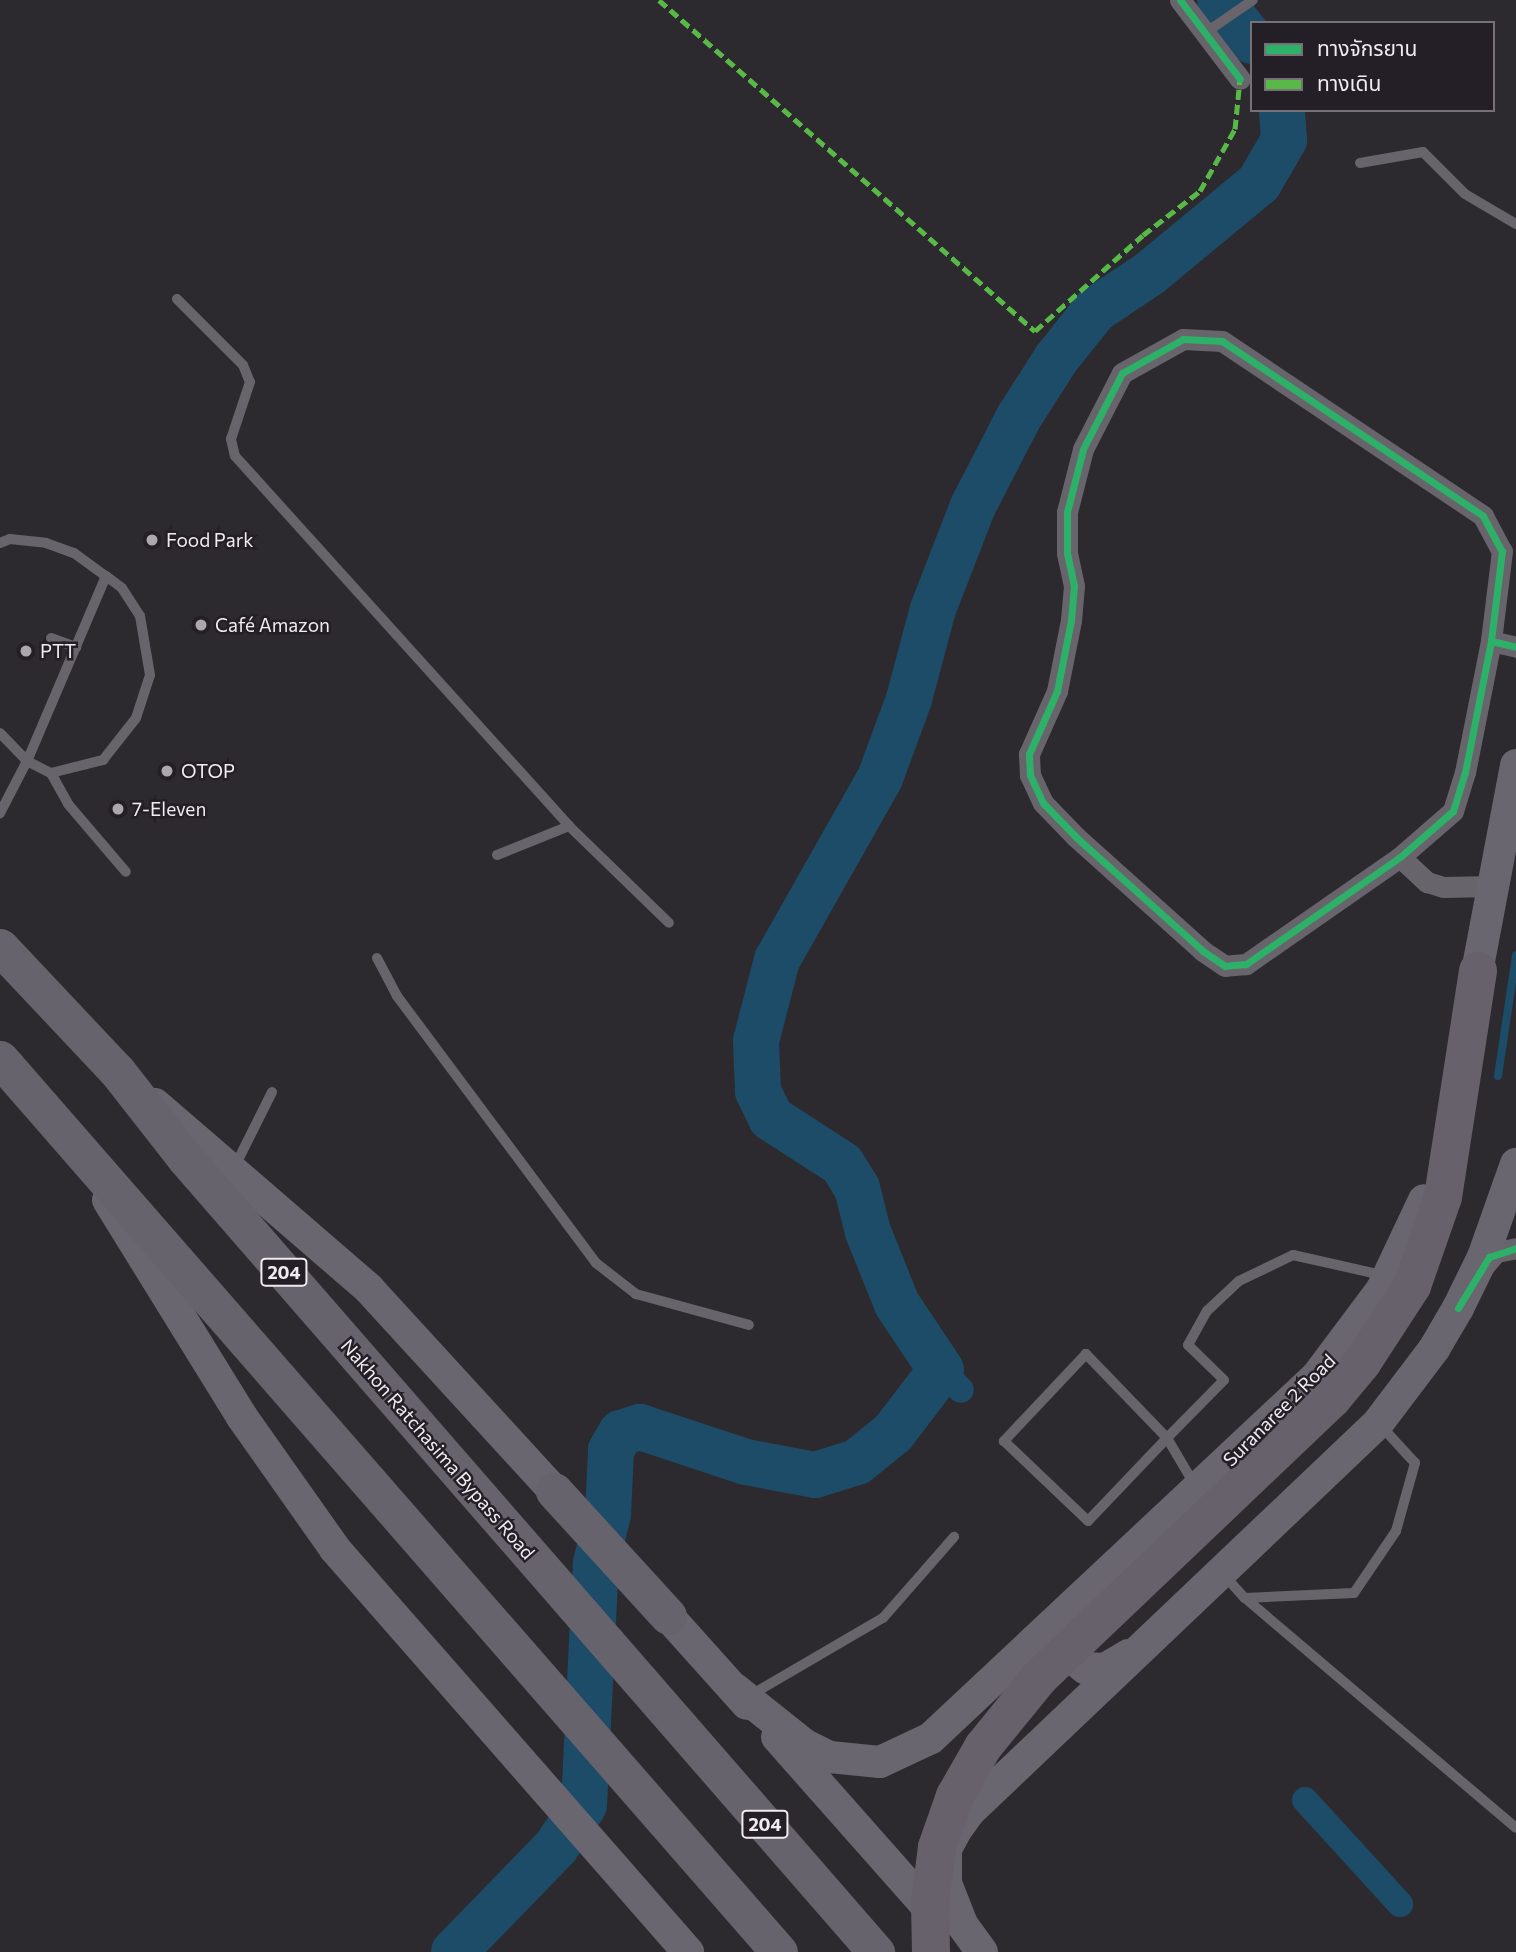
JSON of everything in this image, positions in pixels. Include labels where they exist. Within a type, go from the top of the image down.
[{"type":"highway","name":"Nakhon Ratchasima Bypass Road","points":[[0,947],[117,1071],[185,1158],[876,1952]]},
{"type":"highway","points":[[931,1952],[930,1903],[937,1847],[956,1796],[983,1746],[1039,1678],[1265,1467],[1362,1363],[1412,1286],[1434,1229],[1449,1163],[1478,971]]},
{"type":"highway","points":[[0,1059],[779,1952]]},
{"type":"highway","points":[[554,1491],[668,1616]]},
{"type":"main road","name":"Suranaree 2 Road","points":[[740,1693],[804,1745],[830,1756],[880,1762],[931,1738],[1317,1376],[1352,1334],[1389,1276],[1435,1165],[1478,971],[1516,765]]},
{"type":"main road","points":[[117,1071],[369,1289],[554,1491]]},
{"type":"main road","points":[[66,1133],[288,1487],[376,1599],[688,1952]]},
{"type":"main road","points":[[982,1952],[962,1924],[946,1884],[946,1849],[956,1830],[970,1811],[1378,1423],[1428,1358],[1458,1308],[1483,1258],[1516,1164]]},
{"type":"main road","points":[[1101,1579],[1067,1624],[1065,1645],[1076,1662],[1105,1669],[1155,1636]]},
{"type":"main road","points":[[668,1616],[740,1693],[968,1952]]},
{"type":"street","points":[[1180,0],[1213,28],[1240,79]]},
{"type":"street","points":[[1183,339],[1222,341],[1437,481],[1483,516],[1497,535],[1502,551],[1491,641],[1459,796],[1452,811],[1400,857],[1321,908],[1263,954],[1246,964],[1225,966],[1203,951],[1043,803],[1030,775],[1029,754],[1056,691],[1071,620],[1074,586],[1067,553],[1067,512],[1083,449],[1122,373],[1183,339]]},
{"type":"street","points":[[1491,641],[1516,647]]},
{"type":"street","points":[[1400,857],[1427,882],[1443,887],[1493,886]]},
{"type":"street","points":[[1458,1308],[1489,1257],[1516,1248]]},
{"type":"lane","points":[[1213,28],[1252,0]]},
{"type":"lane","points":[[1360,163],[1423,152],[1465,194],[1516,224]]},
{"type":"lane","points":[[177,299],[243,365],[250,382],[231,439],[235,456],[569,826],[669,923]]},
{"type":"lane","points":[[0,543],[10,539],[46,543],[74,553],[122,588],[140,616],[150,674],[136,718],[103,760],[51,773]]},
{"type":"lane","points":[[0,813],[27,761],[106,576]]},
{"type":"lane","points":[[51,638],[76,647]]},
{"type":"lane","points":[[0,733],[27,761],[51,773],[68,804],[127,872]]},
{"type":"lane","points":[[496,855],[569,826]]},
{"type":"lane","points":[[377,958],[397,996],[596,1263],[636,1294],[749,1325]]},
{"type":"lane","points":[[233,1170],[272,1092]]},
{"type":"lane","points":[[1197,1489],[1167,1438],[1086,1354],[1004,1441],[1088,1521],[1167,1438],[1224,1380],[1188,1345],[1207,1311],[1239,1281],[1293,1255],[1389,1276]]},
{"type":"lane","points":[[1245,1598],[1354,1593],[1396,1531],[1415,1462],[1378,1423]]},
{"type":"lane","points":[[740,1693],[792,1675],[883,1618],[954,1538]]},
{"type":"lane","points":[[1223,1573],[1245,1598],[1516,1828]]},
{"type":"waterway","points":[[1220,0],[1250,38]]},
{"type":"waterway","points":[[454,1952],[556,1847],[584,1805],[596,1563],[608,1514],[611,1450],[621,1433],[640,1427],[746,1462],[815,1475],[857,1462],[893,1433],[941,1370],[897,1304],[868,1232],[857,1188],[842,1164],[771,1118],[758,1091],[756,1041],[777,960],[880,778],[909,699],[933,609],[973,506],[1019,417],[1056,359],[1095,310],[1149,274],[1259,183],[1284,140],[1282,112]]},
{"type":"waterway","points":[[1498,1076],[1516,955]]},
{"type":"waterway","points":[[941,1370],[961,1390]]},
{"type":"waterway","points":[[1305,1800],[1400,1904]]},
{"type":"marked path","points":[[659,0],[1035,331],[1143,235],[1200,191],[1235,129],[1240,79]]},
{"type":"cycle path","points":[[1180,0],[1240,79]]},
{"type":"cycle path","points":[[1491,641],[1465,772],[1453,811],[1400,857],[1246,964],[1225,966],[1203,951],[1076,837],[1043,803],[1030,775],[1029,754],[1057,691],[1071,620],[1074,586],[1067,553],[1067,512],[1083,449],[1122,373],[1183,339],[1222,341],[1483,516],[1502,551],[1491,641],[1516,647]]},
{"type":"cycle path","points":[[1458,1308],[1489,1257],[1516,1248]]},
{"type":"place","name":"Food Park","points":[[152,540]]},
{"type":"place","name":"Café Amazon","points":[[201,625]]},
{"type":"place","name":"PTT","points":[[26,651]]},
{"type":"place","name":"OTOP","points":[[167,771]]},
{"type":"place","name":"7-Eleven","points":[[118,809]]}]
